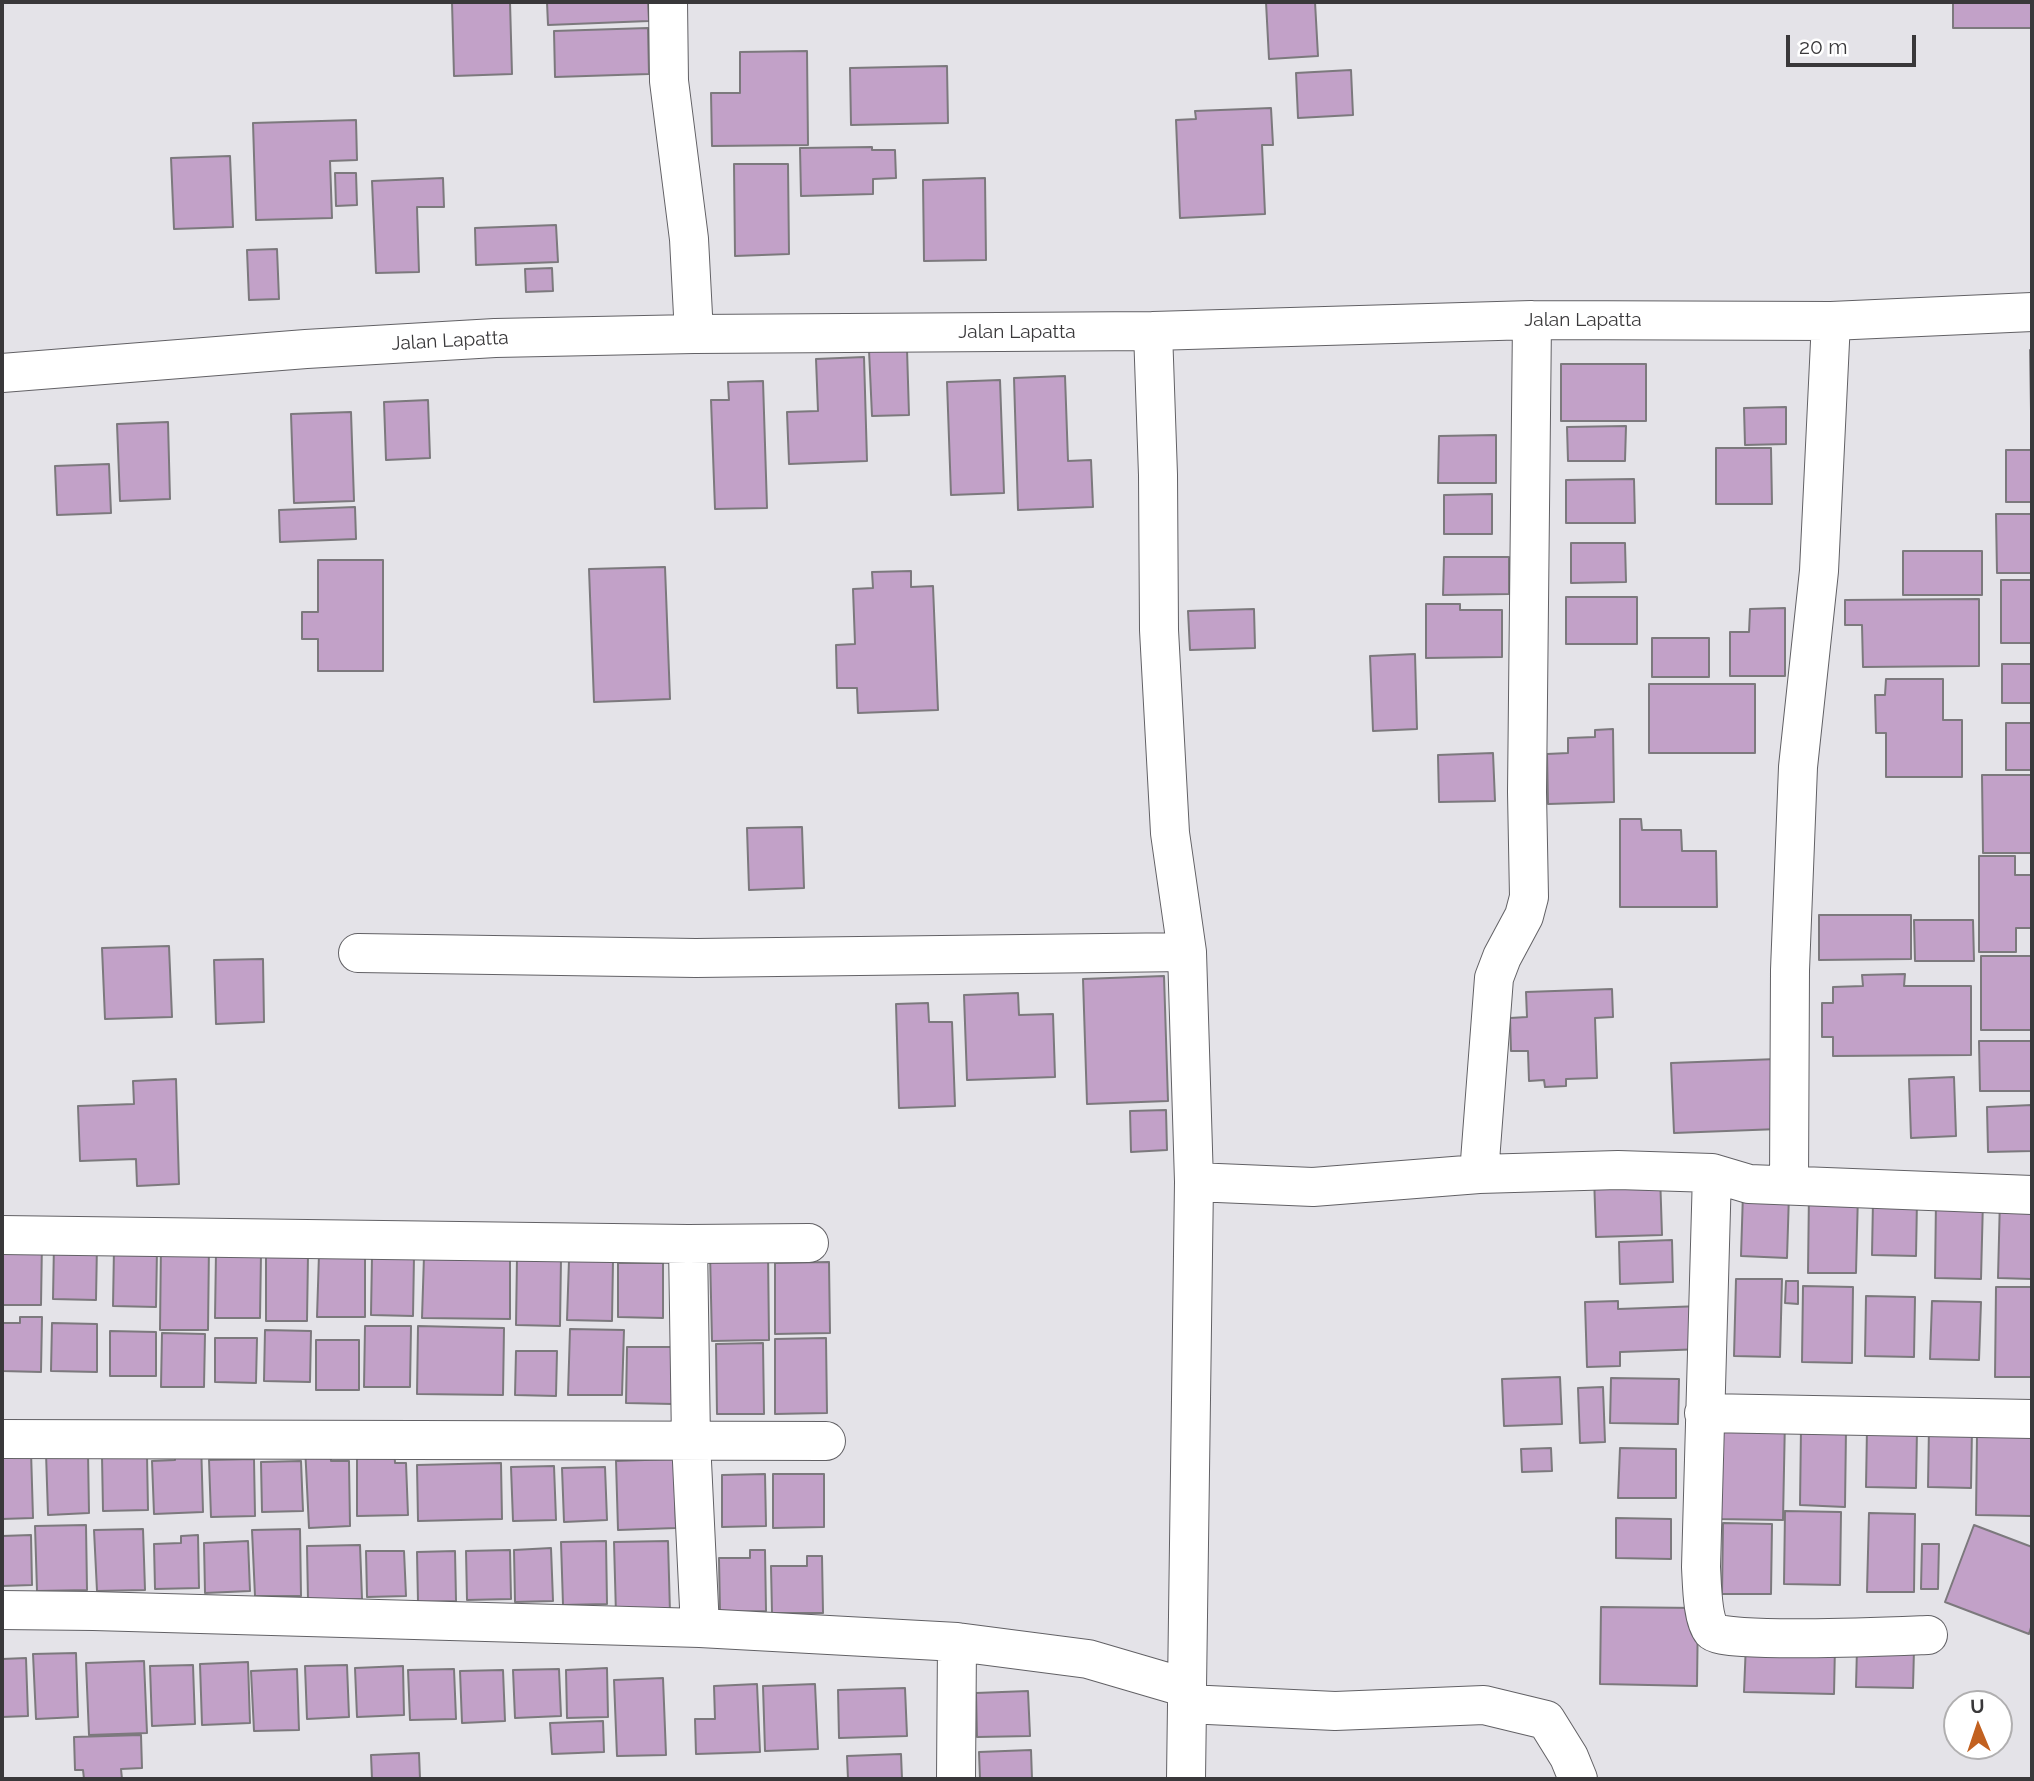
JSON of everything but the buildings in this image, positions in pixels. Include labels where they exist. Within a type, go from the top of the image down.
[{"type":"street","points":[[668,2],[669,81],[689,239],[694,334]]},
{"type":"street","name":"Jalan Lapatta","points":[[2,373],[454,340],[694,334],[1153,331],[1532,320],[1831,321],[2032,312]]},
{"type":"street","points":[[1479,1174],[1494,978],[1524,916],[1529,897],[1527,792],[1532,320]]},
{"type":"street","points":[[1789,1184],[1790,970],[1798,780],[1819,571],[1831,321]]},
{"type":"street","points":[[1153,331],[1158,475],[1159,630],[1170,833],[1187,952],[1194,1182],[1186,1779]]},
{"type":"street","points":[[358,953],[696,958],[1187,952]]},
{"type":"street","points":[[1194,1182],[1313,1187],[1479,1174],[1618,1170],[1712,1173],[1749,1184],[2032,1195]]},
{"type":"street","points":[[1712,1173],[1701,1567],[1702,1593],[1711,1630],[1719,1636],[1764,1638],[1928,1635]]},
{"type":"street","points":[[2,1235],[688,1244],[809,1243]]},
{"type":"street","points":[[688,1244],[691,1441],[700,1628]]},
{"type":"street","points":[[1704,1413],[2032,1419]]},
{"type":"street","points":[[2,1438],[826,1441]]},
{"type":"street","points":[[2,1611],[93,1611],[700,1628],[957,1642],[1088,1659],[1187,1696],[1335,1711],[1484,1705],[1546,1720],[1569,1757],[1578,1779]]},
{"type":"street","points":[[956,1779],[957,1642]]}]
